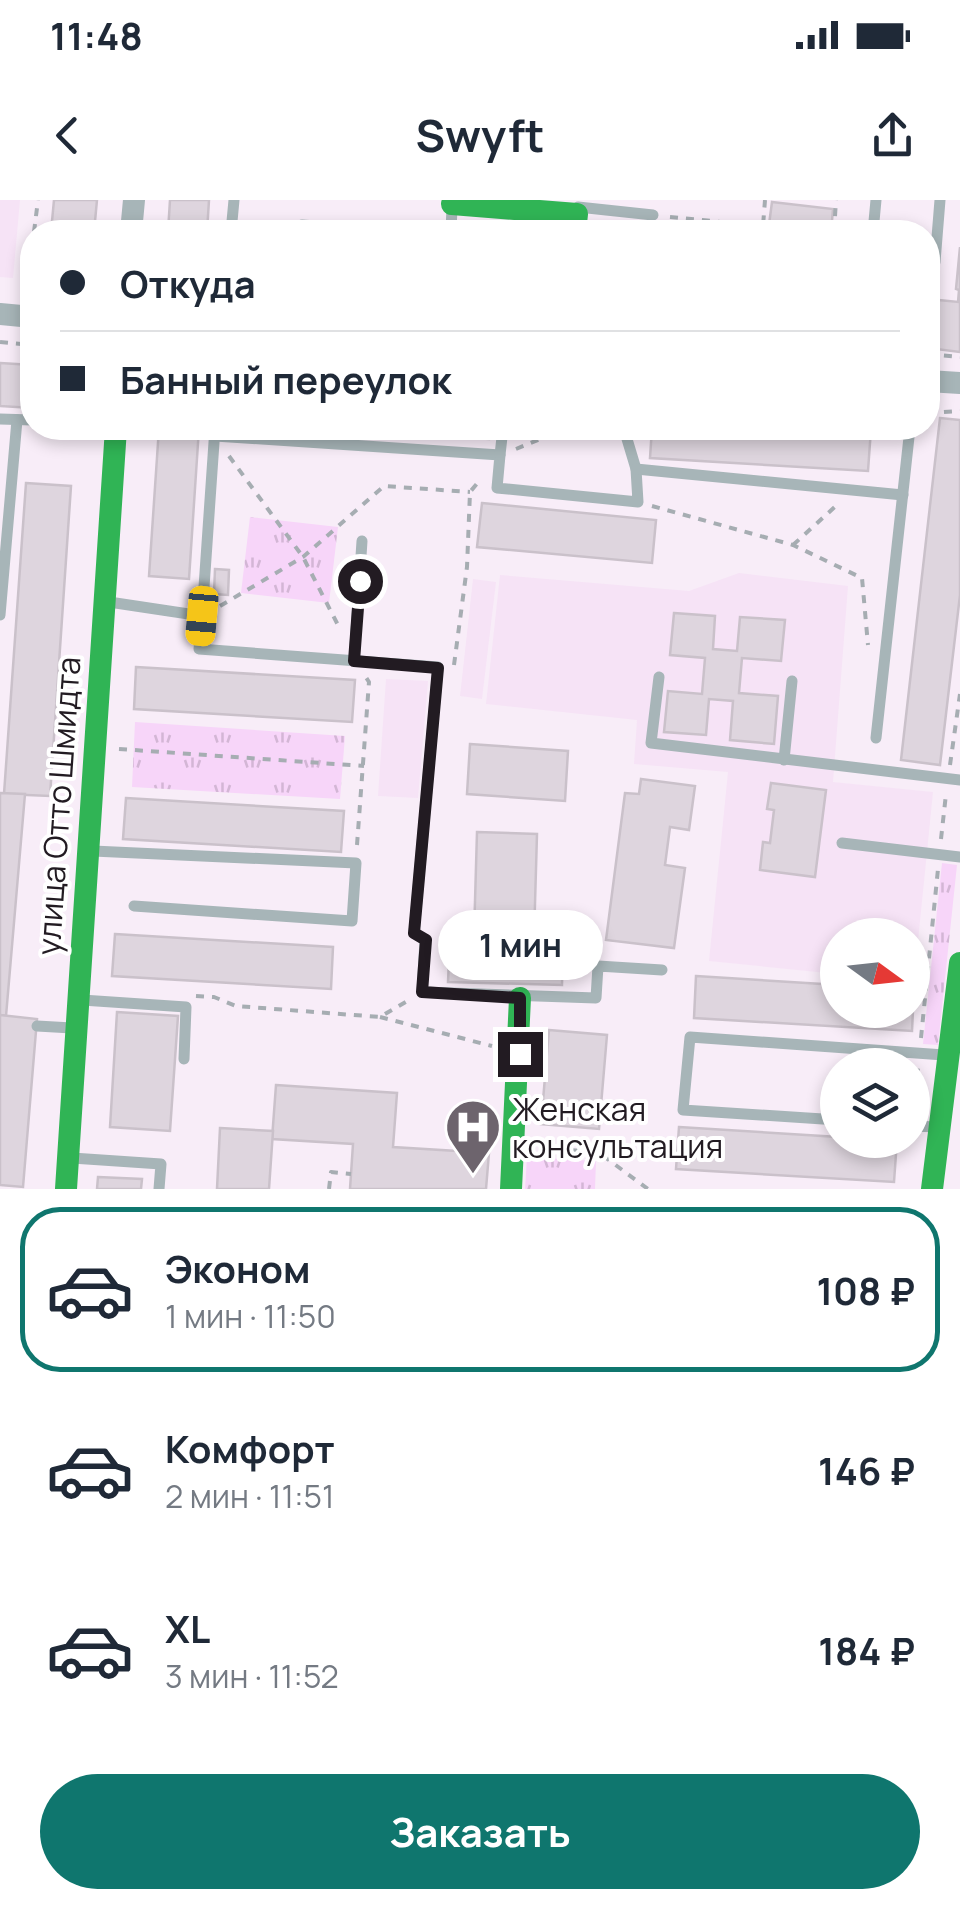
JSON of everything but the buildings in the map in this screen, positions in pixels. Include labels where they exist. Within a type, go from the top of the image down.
[{"type":"street","points":[[452,202],[577,213]]},
{"type":"street","name":"улица Отто Шмидта","points":[[66,1189],[115,440]]},
{"type":"street","points":[[932,1189],[940,1127],[953,1080],[948,1055],[960,963]]},
{"type":"street","points":[[511,1189],[520,998]]},
{"type":"lane","points":[[577,213],[653,215]]},
{"type":"lane","points":[[0,419],[17,420],[0,616]]},
{"type":"lane","points":[[214,440],[199,649],[438,668],[414,933],[426,940],[422,992],[596,998],[598,966],[662,970]]},
{"type":"lane","points":[[314,440],[500,455]]},
{"type":"lane","points":[[502,440],[497,488],[638,502],[636,470],[627,440]]},
{"type":"lane","points":[[876,738],[909,440]]},
{"type":"lane","points":[[636,470],[904,496]]},
{"type":"lane","points":[[354,661],[362,541]]},
{"type":"lane","points":[[104,601],[202,616]]},
{"type":"lane","points":[[658,677],[651,744],[954,779]]},
{"type":"lane","points":[[784,760],[792,681]]},
{"type":"lane","points":[[842,843],[960,857]]},
{"type":"lane","points":[[88,851],[356,863],[352,922],[134,906]]},
{"type":"lane","points":[[79,1000],[186,1007],[184,1059]]},
{"type":"lane","points":[[37,1026],[77,1028]]},
{"type":"lane","points":[[820,1119],[684,1110],[690,1036],[862,1048]]},
{"type":"lane","points":[[930,1053],[948,1055]]},
{"type":"lane","points":[[930,1127],[940,1127]]},
{"type":"lane","points":[[68,1158],[160,1164],[159,1189]]},
{"type":"path","points":[[653,215],[703,220]]},
{"type":"path","points":[[221,440],[303,557],[354,661],[370,682],[356,863]]},
{"type":"path","points":[[500,455],[537,440]]},
{"type":"path","points":[[202,616],[303,557],[384,486],[470,492],[467,567],[456,664],[438,668]]},
{"type":"path","points":[[793,545],[852,490]]},
{"type":"path","points":[[638,502],[793,545],[862,578],[870,661]]},
{"type":"path","points":[[920,1048],[940,854],[954,779],[960,694]]},
{"type":"path","points":[[112,749],[364,766]]},
{"type":"path","points":[[380,1017],[422,992]]},
{"type":"path","points":[[195,996],[214,997],[236,1006],[380,1017],[520,1054]]},
{"type":"path","points":[[514,1146],[598,1152],[648,1189]]},
{"type":"path","points":[[330,1189],[330,1172],[350,1174]]},
{"type":"shaded area","points":[[0,200],[20,200],[13,278],[0,277]]},
{"type":"shaded area","points":[[739,573],[848,586],[833,782],[933,792],[920,918],[820,918],[820,972],[709,961],[728,772],[634,764],[637,720],[486,704],[500,575],[689,591]]},
{"type":"shaded area","points":[[473,579],[496,582],[482,699],[460,696]]},
{"type":"shaded area","points":[[386,679],[428,681],[418,798],[378,796]]},
{"type":"green space","points":[[250,517],[338,527],[329,603],[241,593]]},
{"type":"green space","points":[[135,722],[345,736],[340,799],[132,787]]},
{"type":"green space","points":[[942,863],[957,865],[938,1045],[923,1044],[925,1028],[930,1028],[930,977]]},
{"type":"green space","points":[[527,1157],[596,1161],[595,1189],[525,1189]]},
{"type":"traffic: fast","points":[[452,204],[577,214],[576,220]]},
{"type":"traffic: fast","points":[[66,1189],[115,440]]},
{"type":"traffic: fast","points":[[932,1189],[960,963]]},
{"type":"traffic: fast","points":[[511,1189],[520,998]]},
{"type":"place","name":"Женская консультация","points":[[473,1176]]},
{"type":"route","points":[[360,581],[354,661],[438,668],[414,933],[426,940],[422,992],[520,998],[520,1054]]}]
